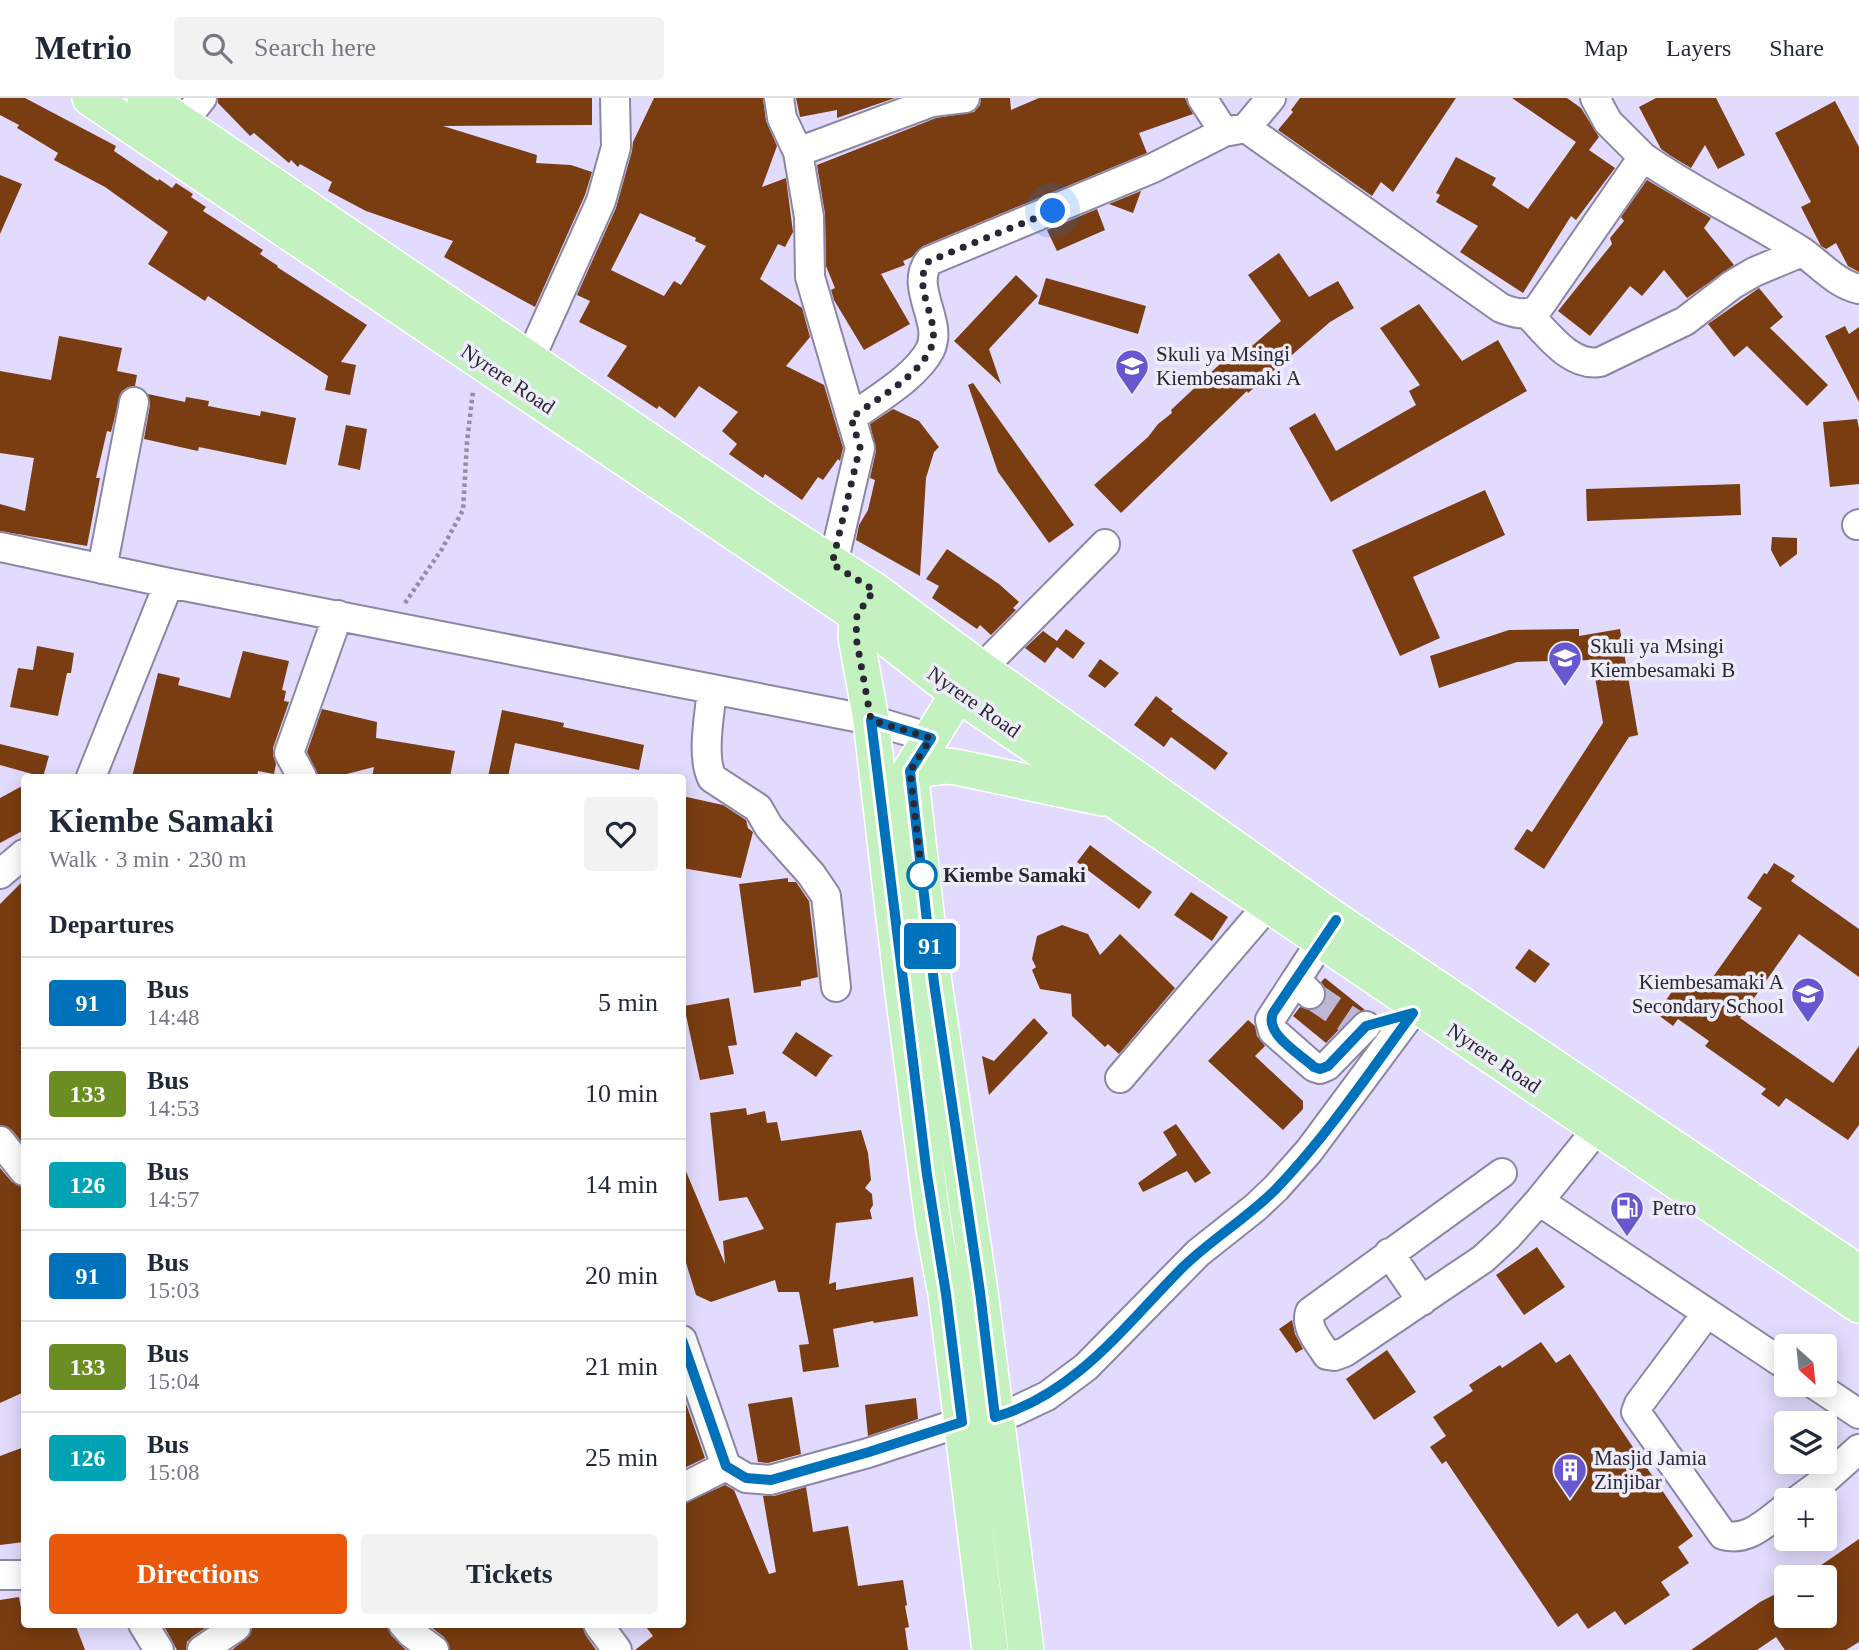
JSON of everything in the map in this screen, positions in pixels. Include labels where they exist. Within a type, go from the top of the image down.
[{"type":"main road","name":"Nyrere Road","points":[[90,98],[182,122],[480,361],[866,603],[970,682],[1119,802],[1269,904],[1329,930]]},
{"type":"main road","name":"Nyrere Road","points":[[145,98],[832,564],[866,603]]},
{"type":"main road","points":[[866,603],[856,637],[918,984],[980,1292],[979,1419],[970,1497],[982,1649]]},
{"type":"main road","name":"Nyrere Road","points":[[970,682],[1329,930],[1421,1002],[1598,1128],[1859,1305]]},
{"type":"main road","points":[[970,682],[910,771],[918,984],[934,1230],[946,1294],[979,1419],[1006,1493],[1027,1650]]},
{"type":"main road","points":[[910,771],[956,767],[1119,802]]},
{"type":"main road","name":"Nyrere Road","points":[[1421,1002],[1859,1273]]},
{"type":"main road","points":[[934,1230],[969,1228]]},
{"type":"main road","points":[[970,1497],[1006,1493]]},
{"type":"street","points":[[529,360],[601,201],[616,147],[615,98]]},
{"type":"street","points":[[779,98],[782,118],[798,152],[809,217],[810,277],[860,447],[832,564]]},
{"type":"street","points":[[798,152],[932,102],[965,98]]},
{"type":"street","points":[[1202,98],[1235,130],[1501,308],[1514,313],[1528,314],[1537,310],[1643,157]]},
{"type":"street","points":[[851,418],[904,378],[923,361],[931,348],[934,337],[922,280],[924,268],[929,261],[1153,168],[1235,130],[1271,98]]},
{"type":"street","points":[[1595,98],[1608,122],[1643,157],[1678,182],[1802,252],[1838,280],[1859,289]]},
{"type":"street","points":[[1528,314],[1576,360],[1600,362],[1685,321],[1731,285],[1754,272],[1802,252]]},
{"type":"street","points":[[102,569],[134,402]]},
{"type":"street","points":[[970,682],[1105,544]]},
{"type":"street","points":[[0,547],[169,583],[871,720],[931,738]]},
{"type":"street","points":[[92,774],[169,583]]},
{"type":"street","points":[[300,774],[289,753],[338,615]]},
{"type":"street","points":[[712,689],[708,771],[712,778],[758,808],[769,827],[811,874],[826,897],[836,987]]},
{"type":"street","points":[[0,874],[21,856]]},
{"type":"street","points":[[1120,1077],[1269,904]]},
{"type":"street","points":[[1329,930],[1303,987],[1270,1020],[1273,1031],[1314,1067],[1320,1069],[1328,1066],[1361,1025],[1421,1002]]},
{"type":"street","points":[[686,1351],[726,1466],[746,1478],[771,1480],[1036,1402],[1086,1367],[1198,1253],[1276,1188],[1309,1151],[1421,1002]]},
{"type":"street","points":[[1502,1173],[1310,1312],[1307,1320],[1309,1327],[1327,1355],[1346,1352],[1483,1259],[1539,1201],[1598,1128]]},
{"type":"street","points":[[0,1141],[21,1167]]},
{"type":"street","points":[[1539,1201],[1774,1357]]},
{"type":"street","points":[[1389,1253],[1422,1301]]},
{"type":"street","points":[[1707,1313],[1639,1404],[1636,1412],[1723,1535],[1735,1538],[1747,1536],[1774,1516]]},
{"type":"street","points":[[1834,1397],[1859,1414]]},
{"type":"street","points":[[1814,1488],[1859,1449]]},
{"type":"street","points":[[686,1486],[726,1466]]},
{"type":"street","points":[[0,1575],[21,1575]]},
{"type":"street","points":[[146,1628],[159,1650]]},
{"type":"street","points":[[202,1650],[235,1628]]},
{"type":"street","points":[[407,1628],[434,1650]]},
{"type":"street","points":[[601,1628],[617,1650]]},
{"type":"path","points":[[398,627],[406,600],[442,549],[463,510],[472,396],[480,361]]},
{"type":"building","points":[[0,98],[25,98],[116,146],[114,151],[158,181],[159,179],[172,188],[176,183],[206,207],[203,211],[263,250],[260,254],[277,267],[367,325],[341,362],[356,365],[350,395],[325,390],[328,376],[208,296],[205,301],[148,264],[168,232],[105,187],[54,160],[58,153],[0,115]]},
{"type":"building","points":[[218,98],[592,98],[592,125],[443,126],[537,155],[536,163],[571,165],[592,172],[585,195],[535,307],[444,257],[453,241],[366,211],[328,191],[332,182],[300,164],[298,167],[291,160],[289,163],[254,133],[250,136],[218,103]]},
{"type":"building","points":[[654,98],[763,98],[766,121],[777,146],[762,187],[786,178],[793,232],[785,247],[778,244],[760,279],[802,308],[810,337],[786,366],[824,385],[843,448],[840,461],[838,459],[823,480],[818,477],[802,500],[765,474],[763,478],[729,454],[737,444],[722,431],[738,412],[699,386],[675,418],[659,406],[657,409],[607,376],[627,346],[579,322],[590,301],[577,295],[616,208],[633,142]],"holes":[[[640,213],[696,238],[695,241],[706,246],[681,285],[674,281],[664,296],[611,270]]]},
{"type":"building","points":[[796,98],[895,98],[837,118],[837,110],[800,117]]},
{"type":"building","points":[[981,98],[1010,98],[1011,110],[1039,98],[1185,98],[1193,114],[1139,133],[1147,153],[923,246],[912,257],[903,261],[905,265],[881,274],[910,324],[864,350],[834,300],[831,290],[835,288],[826,266],[825,214],[817,165],[936,118],[974,112],[980,105]]},
{"type":"building","points":[[1300,98],[1456,98],[1393,192],[1381,182],[1372,196],[1278,130],[1293,112],[1291,110]]},
{"type":"building","points":[[1512,98],[1567,98],[1581,108],[1599,137],[1589,150],[1615,168],[1576,220],[1571,216],[1523,293],[1460,252],[1478,226],[1436,202],[1440,195],[1436,193],[1456,157],[1496,178],[1492,185],[1528,209],[1576,142]]},
{"type":"building","points":[[1656,98],[1716,98],[1745,155],[1718,169],[1705,145],[1691,168],[1671,156],[1661,149],[1639,107]]},
{"type":"building","points":[[1835,101],[1859,147],[1859,272],[1848,266],[1836,243],[1826,249],[1821,246],[1801,207],[1811,202],[1775,133]]},
{"type":"building","points":[[0,175],[22,184],[0,234]]},
{"type":"building","points":[[1647,180],[1711,218],[1704,228],[1734,265],[1687,298],[1664,270],[1642,296],[1630,286],[1590,336],[1558,311],[1612,244],[1610,238],[1624,221],[1621,217]]},
{"type":"building","points":[[1141,191],[1133,213],[1109,204]]},
{"type":"building","points":[[1097,209],[1105,230],[1057,251],[1047,230]]},
{"type":"building","points":[[1279,253],[1309,297],[1338,281],[1354,308],[1330,322],[1248,393],[1247,391],[1121,513],[1094,485],[1148,437],[1158,424],[1172,413],[1171,410],[1220,364],[1231,364],[1281,321],[1248,275]]},
{"type":"building","points":[[1016,275],[1038,296],[989,349],[1001,384],[954,341]]},
{"type":"building","points":[[1046,278],[1146,306],[1138,334],[1038,304]]},
{"type":"building","points":[[1759,288],[1783,317],[1770,328],[1828,385],[1807,406],[1747,346],[1734,357],[1708,324]]},
{"type":"building","points":[[1419,304],[1462,361],[1498,340],[1527,391],[1331,502],[1289,428],[1315,413],[1336,451],[1416,405],[1409,391],[1420,385],[1380,328]]},
{"type":"building","points":[[1845,326],[1849,334],[1859,327],[1859,402],[1825,336]]},
{"type":"building","points":[[59,336],[122,348],[117,371],[137,375],[135,386],[121,392],[111,432],[107,431],[96,478],[100,478],[87,546],[0,531],[0,504],[25,511],[34,458],[0,453],[0,371],[51,380]]},
{"type":"building","points":[[973,383],[1074,525],[1049,543],[998,472],[968,385]]},
{"type":"building","points":[[148,394],[185,402],[186,397],[209,401],[208,406],[260,416],[261,411],[296,418],[286,465],[144,439],[150,405]]},
{"type":"building","points":[[893,409],[919,421],[939,447],[934,452],[926,478],[920,576],[856,540],[859,525],[868,510],[875,480],[870,478],[876,451],[870,424]]},
{"type":"building","points":[[1857,419],[1859,484],[1830,487],[1823,422]]},
{"type":"building","points":[[346,425],[367,429],[360,470],[338,465]]},
{"type":"building","points":[[1740,484],[1741,515],[1587,521],[1586,489]]},
{"type":"building","points":[[1485,490],[1505,535],[1413,577],[1440,638],[1400,656],[1352,550]]},
{"type":"building","points":[[1772,537],[1797,538],[1797,554],[1780,567],[1771,550]]},
{"type":"building","points":[[947,549],[999,584],[1019,602],[1013,608],[1016,610],[991,635],[980,625],[977,629],[932,598],[939,586],[926,579]]},
{"type":"building","points":[[1066,629],[1085,643],[1073,659],[1057,647],[1045,663],[1025,648],[1043,631],[1057,641]]},
{"type":"building","points":[[1579,629],[1579,636],[1620,629],[1638,735],[1629,737],[1544,869],[1514,849],[1527,829],[1532,832],[1603,723],[1592,660],[1517,662],[1439,688],[1430,656],[1509,630]]},
{"type":"building","points":[[37,646],[74,653],[58,716],[10,707],[18,668],[33,670]]},
{"type":"building","points":[[243,651],[289,661],[282,690],[286,691],[284,701],[289,702],[273,748],[276,764],[274,774],[258,771],[258,774],[133,774],[158,673],[180,678],[178,685],[230,698]]},
{"type":"building","points":[[1100,659],[1119,673],[1105,688],[1088,676]]},
{"type":"building","points":[[1156,696],[1173,709],[1171,711],[1228,753],[1215,770],[1171,737],[1164,747],[1134,725]]},
{"type":"building","points":[[322,709],[377,722],[376,738],[455,751],[451,774],[373,774],[374,767],[347,774],[318,774],[307,752]]},
{"type":"building","points":[[502,710],[564,723],[563,727],[644,745],[639,770],[515,743],[509,774],[489,774]]},
{"type":"building","points":[[0,744],[49,756],[44,774],[32,774],[0,765]]},
{"type":"building","points":[[21,787],[21,832],[0,843],[0,798]]},
{"type":"building","points":[[686,797],[723,805],[746,820],[748,828],[753,832],[741,878],[686,869]]},
{"type":"building","points":[[1090,845],[1152,892],[1139,909],[1077,862]]},
{"type":"building","points":[[1774,863],[1795,876],[1791,881],[1859,929],[1859,977],[1799,934],[1740,1018],[1833,1083],[1859,1046],[1859,1125],[1848,1140],[1786,1098],[1779,1107],[1761,1094],[1766,1089],[1705,1046],[1709,1041],[1678,1019],[1673,1026],[1657,1014],[1682,976],[1703,991],[1762,908],[1747,898]]},
{"type":"building","points":[[788,878],[788,882],[796,882],[809,901],[818,977],[801,981],[801,986],[754,993],[739,884]]},
{"type":"building","points":[[21,883],[21,1141],[12,1130],[0,1125],[0,904]]},
{"type":"building","points":[[1191,892],[1228,917],[1212,941],[1174,915]]},
{"type":"building","points":[[1062,925],[1088,934],[1100,955],[1120,934],[1175,988],[1119,1054],[1108,1044],[1105,1047],[1072,1016],[1071,994],[1040,989],[1032,970],[1036,967],[1032,959],[1037,936]]},
{"type":"building","points":[[1529,949],[1550,964],[1535,983],[1515,968]]},
{"type":"building","points":[[1325,978],[1365,1010],[1354,1014],[1326,1043],[1293,1016],[1300,1007],[1314,1010],[1322,1005],[1326,998],[1326,989],[1321,982]]},
{"type":"building","points":[[729,998],[737,1045],[728,1046],[734,1074],[700,1080],[686,1006]]},
{"type":"building","points":[[1034,1018],[1048,1033],[989,1095],[982,1056],[994,1061]]},
{"type":"building","points":[[1248,1020],[1255,1026],[1257,1036],[1265,1046],[1255,1056],[1303,1101],[1303,1109],[1283,1130],[1208,1061]]},
{"type":"building","points":[[796,1032],[833,1056],[816,1077],[782,1053]]},
{"type":"building","points":[[746,1108],[747,1115],[765,1111],[767,1123],[777,1122],[781,1141],[861,1130],[868,1153],[871,1180],[865,1188],[872,1194],[872,1219],[836,1223],[829,1284],[836,1282],[836,1290],[913,1277],[918,1316],[833,1329],[839,1367],[803,1372],[799,1345],[809,1344],[799,1292],[778,1292],[775,1280],[711,1302],[696,1295],[686,1263],[686,1171],[725,1264],[723,1241],[764,1229],[747,1197],[719,1201],[710,1113]]},
{"type":"building","points":[[1176,1124],[1211,1173],[1195,1183],[1187,1171],[1143,1192],[1138,1183],[1177,1155],[1163,1132]]},
{"type":"building","points":[[0,1168],[12,1182],[21,1186],[21,1393],[0,1403]]},
{"type":"building","points":[[1537,1247],[1565,1287],[1524,1315],[1496,1275]]},
{"type":"building","points":[[1292,1320],[1295,1334],[1303,1349],[1296,1353],[1279,1329]]},
{"type":"building","name":"Masjid Jamia Zinjibar","points":[[1541,1342],[1556,1363],[1570,1354],[1693,1536],[1678,1547],[1689,1563],[1661,1582],[1670,1595],[1625,1625],[1615,1611],[1588,1629],[1577,1613],[1558,1627],[1446,1461],[1442,1464],[1430,1447],[1446,1436],[1433,1417],[1473,1391],[1469,1385],[1500,1365],[1502,1368]]},
{"type":"building","points":[[1387,1350],[1416,1392],[1374,1420],[1346,1379]]},
{"type":"building","points":[[792,1397],[801,1454],[768,1463],[758,1462],[748,1404]]},
{"type":"building","points":[[916,1398],[918,1419],[868,1436],[865,1405]]},
{"type":"building","points":[[686,1403],[705,1458],[686,1467]]},
{"type":"building","points":[[21,1448],[21,1542],[0,1545],[0,1456]]},
{"type":"building","points":[[725,1485],[734,1490],[769,1574],[776,1572],[763,1496],[774,1496],[806,1487],[813,1532],[848,1526],[858,1586],[903,1580],[909,1627],[905,1628],[908,1650],[635,1650],[653,1636],[647,1628],[686,1628],[686,1502]]},
{"type":"building","points":[[1859,1539],[1859,1642],[1846,1650],[1785,1650],[1776,1637],[1757,1650],[1691,1650],[1774,1595],[1774,1628],[1837,1628],[1837,1565],[1821,1565]]},
{"type":"building","points":[[19,1597],[21,1628],[77,1628],[85,1650],[0,1650],[0,1600]]},
{"type":"building","points":[[165,1628],[205,1628],[187,1642],[186,1650],[177,1650]]},
{"type":"building","points":[[252,1628],[388,1628],[391,1635],[406,1650],[232,1650],[250,1635]]},
{"type":"building","points":[[432,1628],[583,1628],[596,1650],[450,1650],[444,1637]]},
{"type":"tunnel","points":[[1310,994],[1355,1024]]},
{"type":"bus line","name":"91","points":[[686,1351],[726,1466],[746,1478],[771,1480],[962,1422],[902,985],[871,720],[931,738],[910,771],[934,983],[980,1292],[995,1417],[1036,1402],[1074,1377],[1198,1253],[1276,1188],[1309,1151],[1413,1013],[1366,1026],[1328,1066],[1320,1069],[1314,1067],[1273,1031],[1270,1020],[1273,1013],[1336,920]]},
{"type":"place","name":"Skuli ya Msingi Kiembesamaki A","points":[[1132,396]]},
{"type":"place","name":"Skuli ya Msingi Kiembesamaki B","points":[[1565,688]]},
{"type":"place","name":"Kiembe Samaki","points":[[922,875]]},
{"type":"place","name":"Kiembesamaki A Secondary School","points":[[1808,1024]]},
{"type":"place","name":"Petro","points":[[1627,1238]]},
{"type":"place","name":"Masjid Jamia Zinjibar","points":[[1570,1500]]},
{"type":"route","points":[[922,875],[910,771],[931,738],[871,720],[856,637],[857,615],[874,590],[832,564],[860,447],[851,418],[904,378],[923,361],[931,348],[934,337],[922,280],[924,268],[929,261],[1053,211]]}]
